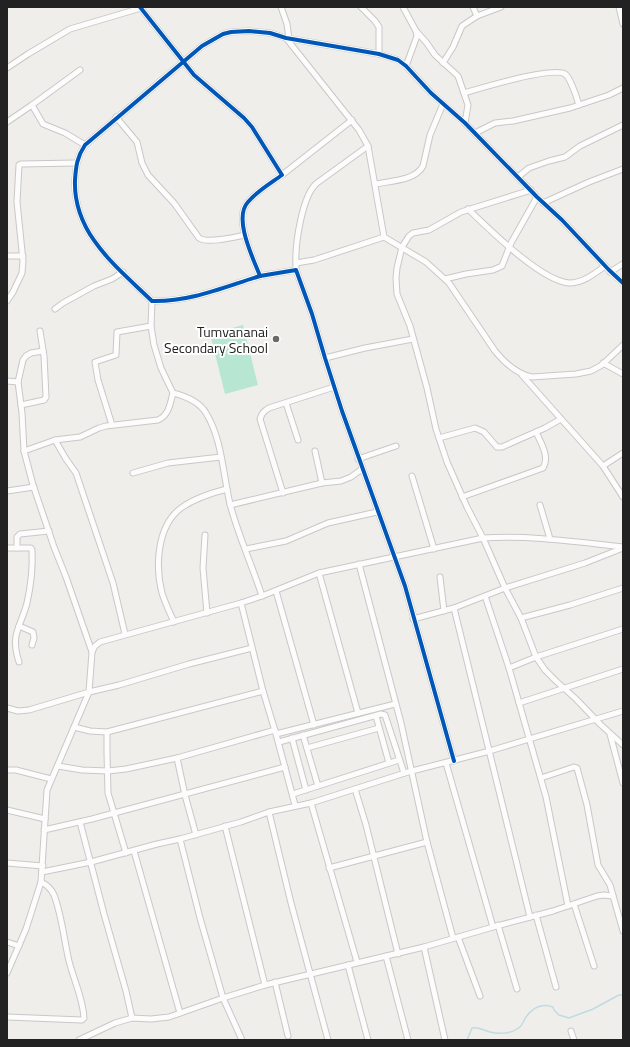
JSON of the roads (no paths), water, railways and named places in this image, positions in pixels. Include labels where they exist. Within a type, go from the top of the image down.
[{"type":"street","points":[[281,7],[285,17],[288,39],[352,120],[368,146],[384,237]]},
{"type":"street","points":[[361,7],[379,27],[379,54]]},
{"type":"street","points":[[403,7],[416,31],[443,63],[458,76],[468,105],[465,124]]},
{"type":"street","points":[[473,7],[477,16]]},
{"type":"street","points":[[443,63],[453,47],[462,26],[477,16],[501,7]]},
{"type":"street","points":[[619,7],[623,24]]},
{"type":"street","points":[[7,68],[70,29],[141,8],[194,75],[244,118],[252,127],[282,175]]},
{"type":"street","points":[[296,270],[260,276],[188,298],[168,302],[152,302],[93,241],[76,202],[76,163],[79,153],[84,145],[183,61],[215,37],[231,32],[249,31],[270,33],[288,39],[379,54],[398,60],[406,66],[543,203],[562,220],[610,272],[623,283]]},
{"type":"street","points":[[406,66],[416,42],[416,31]]},
{"type":"street","points":[[7,122],[32,106],[80,70]]},
{"type":"street","points":[[464,93],[535,74],[562,73],[567,76],[579,105]]},
{"type":"street","points":[[474,133],[495,123],[513,121],[579,105],[609,95],[623,88]]},
{"type":"street","points":[[375,184],[408,177],[421,170],[425,160],[430,135],[443,104]]},
{"type":"street","points":[[32,106],[44,124],[66,133],[84,145]]},
{"type":"street","points":[[116,118],[137,142],[142,163],[148,175],[174,203],[200,239],[211,240],[245,235]]},
{"type":"street","points":[[260,276],[245,235],[242,218],[243,210],[247,202],[352,120]]},
{"type":"street","points":[[518,177],[529,168],[565,157],[580,146],[623,125]]},
{"type":"street","points":[[368,146],[316,183],[311,190],[305,204],[298,236],[296,270],[312,314],[324,358],[358,459],[405,586],[454,761]]},
{"type":"street","points":[[7,301],[22,273],[23,256],[18,202],[19,165],[76,163]]},
{"type":"street","points":[[543,203],[589,182],[623,170]]},
{"type":"street","points":[[531,190],[468,209],[427,231],[413,233],[406,238],[402,247],[397,268],[396,286],[414,339],[447,462],[505,588],[521,618],[536,657],[545,670],[623,745]]},
{"type":"street","points":[[446,279],[500,268],[504,265],[509,249],[537,197]]},
{"type":"street","points":[[468,209],[509,249],[559,280],[569,283],[582,281],[605,266]]},
{"type":"street","points":[[296,264],[314,260],[384,237],[426,262],[446,279],[495,350],[521,374],[602,466],[623,497]]},
{"type":"street","points":[[7,256],[23,256]]},
{"type":"street","points":[[610,272],[623,264]]},
{"type":"street","points":[[56,309],[63,303],[123,272]]},
{"type":"street","points":[[24,451],[55,440],[80,437],[99,428],[162,418],[168,411],[173,394],[154,345],[151,326],[152,302]]},
{"type":"street","points":[[112,425],[98,380],[95,362],[116,355],[117,332],[151,326]]},
{"type":"street","points":[[21,405],[44,400],[46,397],[40,331]]},
{"type":"street","points":[[324,358],[365,348],[414,339]]},
{"type":"street","points":[[521,374],[532,377],[576,374],[591,371],[604,363],[623,346]]},
{"type":"street","points":[[43,351],[31,352],[26,356],[23,360],[18,382],[24,451],[48,531],[92,652]]},
{"type":"street","points":[[604,363],[623,374]]},
{"type":"street","points":[[7,381],[18,382]]},
{"type":"street","points":[[283,493],[260,420],[263,412],[269,408],[334,387]]},
{"type":"street","points":[[173,394],[181,395],[193,400],[206,411],[215,432],[230,505],[262,596]]},
{"type":"street","points":[[286,403],[298,440]]},
{"type":"street","points":[[440,438],[475,428],[484,432],[495,446],[500,447],[536,432],[561,419]]},
{"type":"street","points":[[462,497],[543,468],[546,463],[545,455],[536,432]]},
{"type":"street","points":[[55,440],[76,473],[113,583],[125,634]]},
{"type":"street","points":[[358,459],[396,446]]},
{"type":"street","points":[[315,452],[322,483]]},
{"type":"street","points":[[602,466],[623,453]]},
{"type":"street","points":[[133,473],[168,463],[220,457]]},
{"type":"street","points":[[230,505],[322,483],[347,479],[362,469]]},
{"type":"street","points":[[412,476],[434,549]]},
{"type":"street","points":[[7,491],[34,488]]},
{"type":"street","points":[[174,622],[162,592],[159,566],[165,527],[177,512],[185,505],[204,496],[227,489]]},
{"type":"street","points":[[540,506],[550,539]]},
{"type":"street","points":[[246,549],[286,541],[328,524],[377,512]]},
{"type":"street","points":[[17,548],[17,537],[20,534],[48,531]]},
{"type":"street","points":[[205,535],[203,568],[207,613]]},
{"type":"street","points":[[7,973],[32,914],[41,882],[46,799],[51,780],[89,692],[92,652],[95,646],[100,642],[241,603],[276,591],[319,573],[483,538],[508,537],[550,539],[623,548]]},
{"type":"street","points":[[7,548],[31,548],[33,563],[32,580],[26,604],[14,639],[19,662]]},
{"type":"street","points":[[413,619],[454,608],[505,588],[585,563],[623,548]]},
{"type":"street","points":[[359,564],[412,771],[427,842],[456,938],[480,996]]},
{"type":"street","points":[[319,573],[358,713]]},
{"type":"street","points":[[440,577],[444,611]]},
{"type":"street","points":[[521,618],[570,605],[623,588]]},
{"type":"street","points":[[276,591],[314,725]]},
{"type":"street","points":[[485,596],[509,668],[541,778],[568,906]]},
{"type":"street","points":[[241,603],[263,691],[279,742],[295,805]]},
{"type":"street","points":[[454,608],[530,917]]},
{"type":"street","points":[[19,626],[33,632],[34,638],[32,646]]},
{"type":"street","points":[[509,668],[536,657],[623,629]]},
{"type":"street","points":[[7,708],[18,711],[29,710],[89,692],[252,648]]},
{"type":"street","points":[[519,703],[623,669]]},
{"type":"street","points":[[74,727],[90,731],[107,732],[263,691]]},
{"type":"street","points":[[58,766],[82,770],[108,771],[138,767],[395,704]]},
{"type":"street","points":[[42,872],[91,862],[196,835],[295,805],[312,803],[412,771],[529,740],[623,711]]},
{"type":"street","points":[[279,742],[381,714],[385,715],[404,774]]},
{"type":"street","points":[[376,716],[389,763]]},
{"type":"street","points":[[307,748],[379,728]]},
{"type":"street","points":[[107,732],[108,793],[126,853]]},
{"type":"street","points":[[610,733],[623,783]]},
{"type":"street","points":[[303,735],[318,786]]},
{"type":"street","points":[[292,738],[306,790]]},
{"type":"street","points":[[177,758],[196,835]]},
{"type":"street","points":[[293,794],[399,760]]},
{"type":"street","points":[[446,763],[517,989]]},
{"type":"street","points":[[44,830],[185,795],[285,767]]},
{"type":"street","points":[[541,778],[574,767],[577,768],[587,804],[598,866],[600,871],[609,880],[623,931]]},
{"type":"street","points":[[7,770],[16,770],[51,780]]},
{"type":"street","points":[[355,789],[375,857],[398,954]]},
{"type":"street","points":[[312,803],[329,868],[357,962]]},
{"type":"street","points":[[7,810],[45,819]]},
{"type":"street","points":[[269,812],[291,903],[328,1040]]},
{"type":"street","points":[[80,822],[132,1018]]},
{"type":"street","points":[[225,826],[265,985]]},
{"type":"street","points":[[180,839],[223,998],[242,1040]]},
{"type":"street","points":[[329,868],[427,842]]},
{"type":"street","points":[[134,851],[180,1014]]},
{"type":"street","points":[[7,863],[43,866]]},
{"type":"street","points":[[7,1017],[82,1020],[84,1018],[83,1005],[70,964],[56,902],[51,890],[46,884],[41,882]]},
{"type":"street","points":[[80,1040],[115,1023],[132,1018],[151,1019],[180,1014],[223,998],[275,982],[310,975],[357,962],[398,954],[600,896],[613,896]]},
{"type":"street","points":[[574,904],[594,966]]},
{"type":"street","points":[[536,915],[556,987]]},
{"type":"street","points":[[7,942],[19,946]]},
{"type":"street","points":[[424,947],[445,1040]]},
{"type":"street","points":[[386,956],[408,1040]]},
{"type":"street","points":[[348,965],[368,1040]]},
{"type":"street","points":[[275,982],[288,1036]]},
{"type":"street","points":[[571,1031],[574,1040]]},
{"type":"waterway","points":[[467,1040],[472,1028],[479,1028],[497,1033],[514,1031],[521,1026],[529,1014],[538,1007],[546,1005],[553,1007],[559,1015],[569,1018],[593,1009],[619,995],[623,995]]},
{"type":"place","name":"Tumvananai Secondary School","points":[[276,339]]}]
